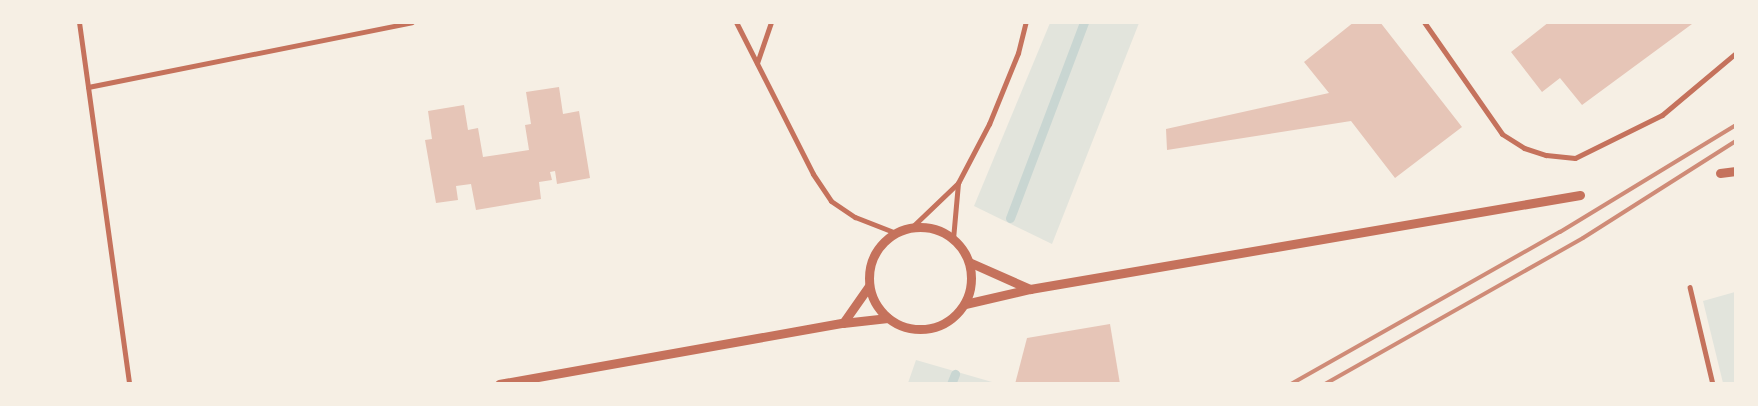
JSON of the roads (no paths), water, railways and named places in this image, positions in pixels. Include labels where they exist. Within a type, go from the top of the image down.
[{"type":"street","points":[[79,22],[129,384]]},
{"type":"street","points":[[88,87],[412,22]]},
{"type":"street","points":[[736,22],[813,174],[831,201],[855,217],[896,232]]},
{"type":"street","points":[[757,63],[771,22]]},
{"type":"street","points":[[912,227],[958,183],[989,124],[1026,22]]},
{"type":"street","points":[[1424,22],[1502,134],[1524,148],[1546,155],[1575,158],[1662,115],[1736,53]]},
{"type":"street","points":[[1720,173],[1736,171]]},
{"type":"street","points":[[953,239],[958,183]]},
{"type":"street","points":[[965,304],[1030,289],[1580,195]]},
{"type":"street","points":[[912,227],[938,230],[953,239],[969,262],[972,284],[965,304],[950,320],[930,329],[908,328],[888,318],[874,300],[870,286],[874,254],[896,232],[912,227]]},
{"type":"street","points":[[969,262],[1030,289]]},
{"type":"street","points":[[843,323],[870,286]]},
{"type":"street","points":[[1690,287],[1713,384]]},
{"type":"street","points":[[498,384],[843,323],[888,318]]},
{"type":"waterway","points":[[1010,218],[1084,22]]},
{"type":"waterway","points":[[951,384],[955,374]]},
{"type":"railway","points":[[1291,384],[1560,232],[1736,125]]},
{"type":"railway","points":[[1325,384],[1583,238],[1736,141]]}]
